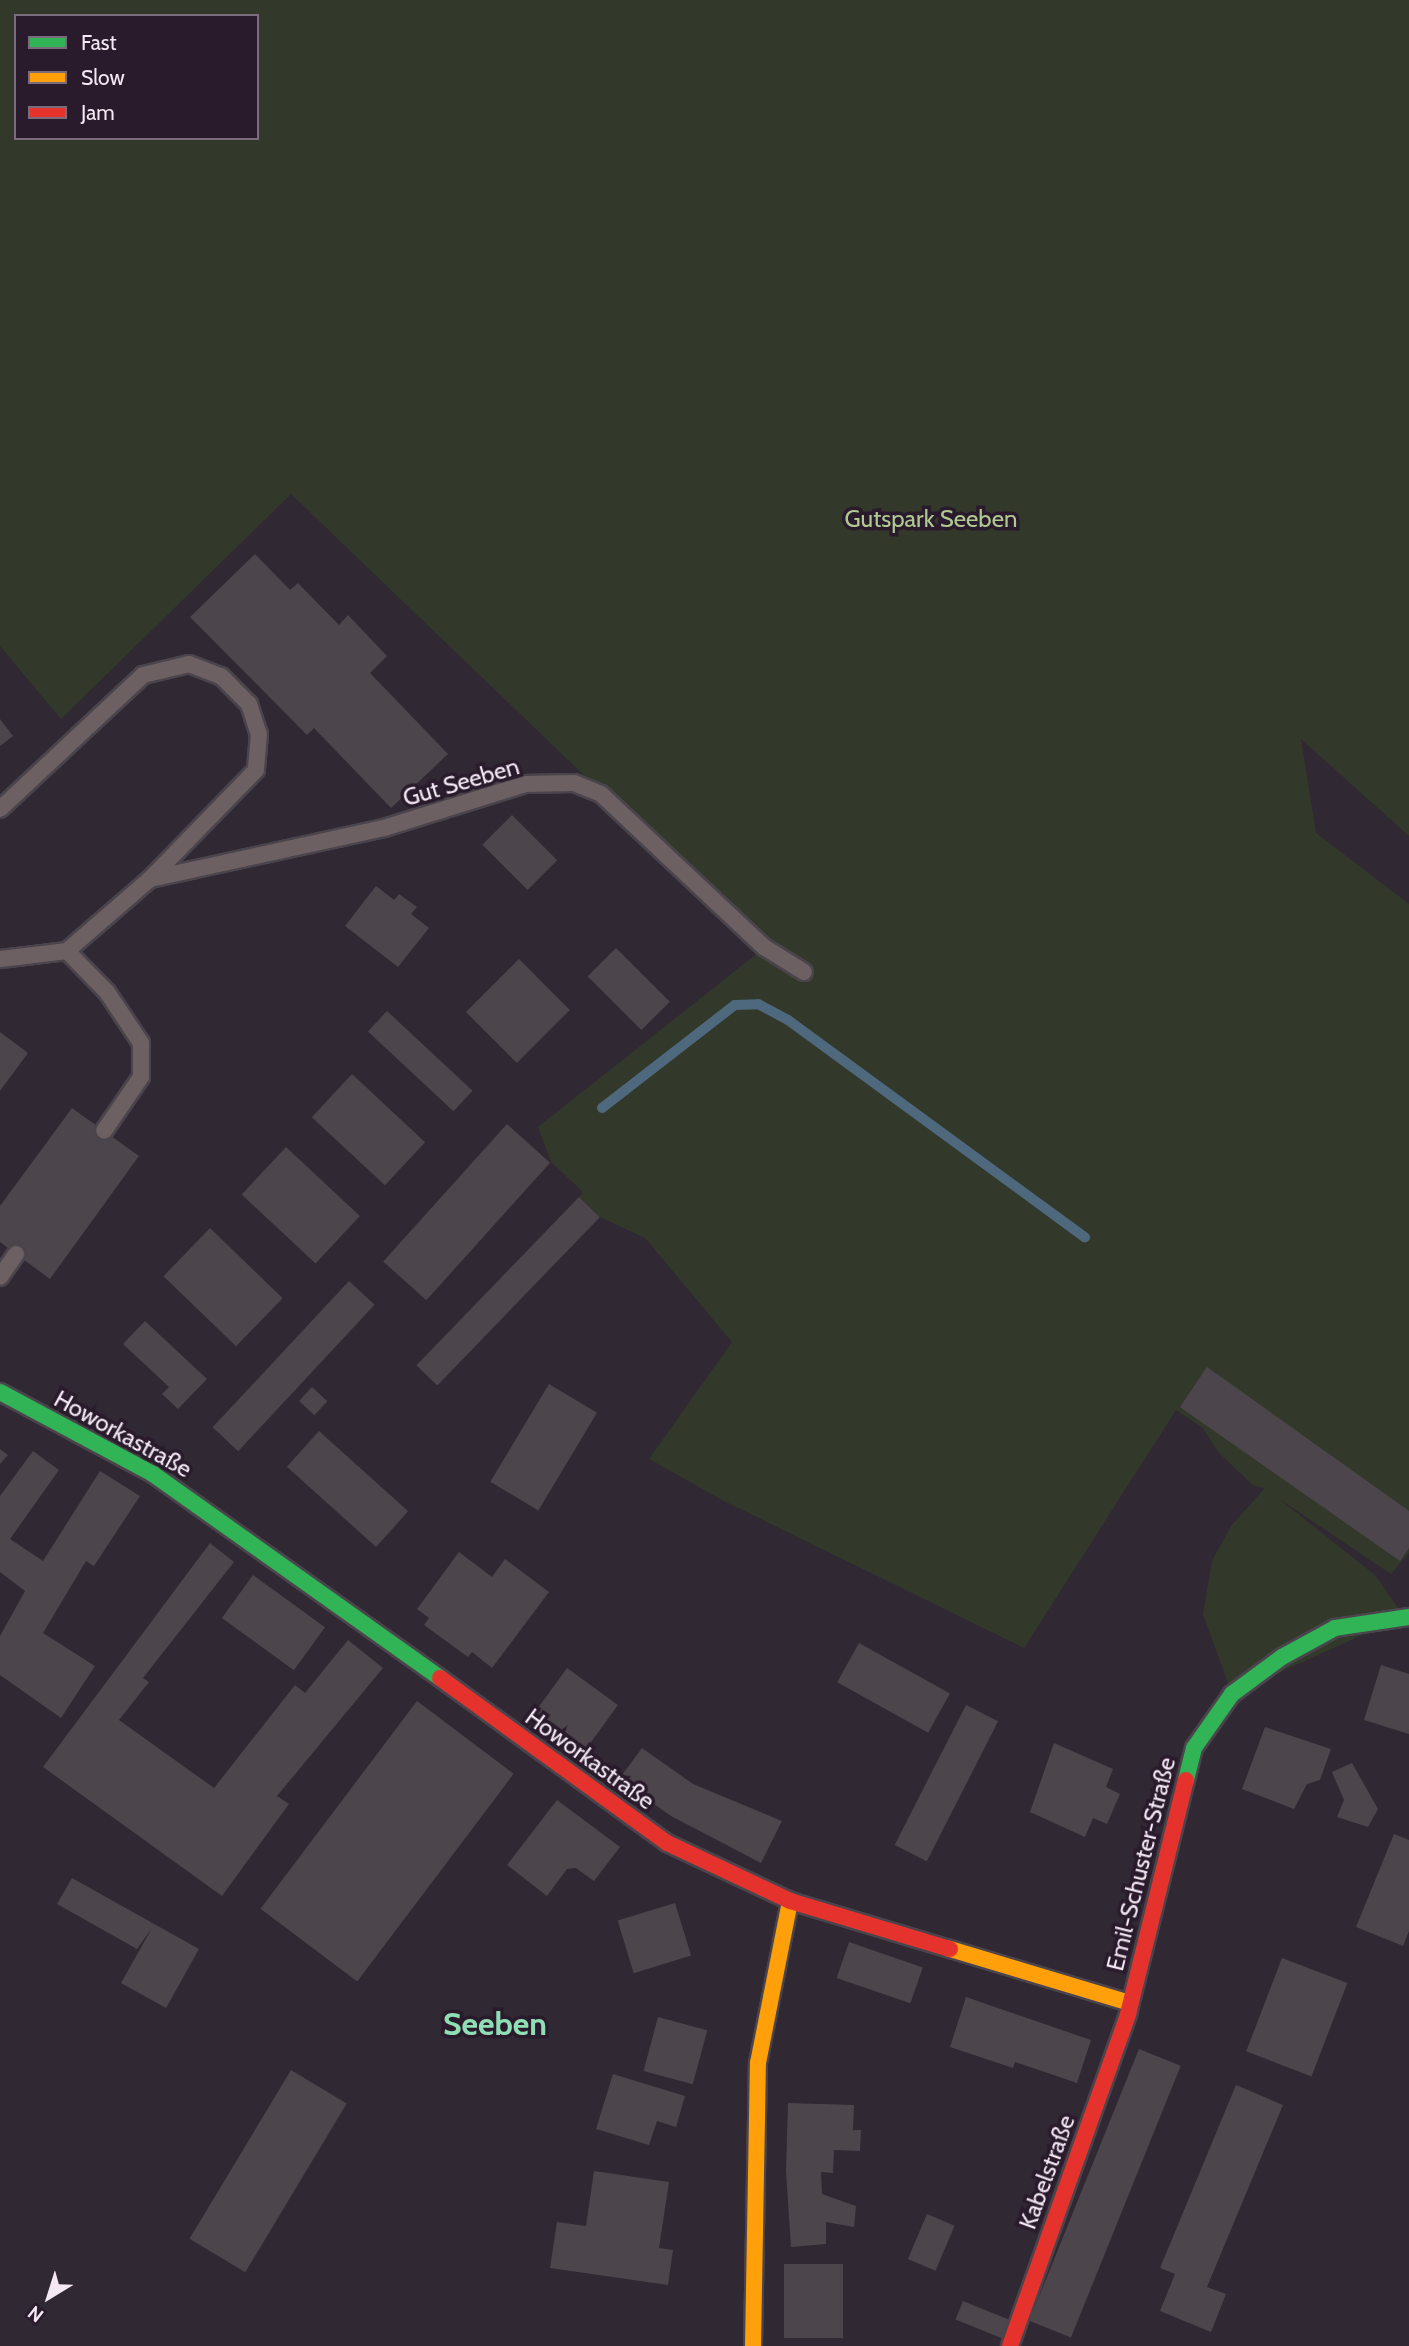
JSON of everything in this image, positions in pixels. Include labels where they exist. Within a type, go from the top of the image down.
[{"type":"street","name":"Howorkastraße","points":[[0,1392],[153,1474],[216,1515],[667,1843],[790,1901]]},
{"type":"street","name":"Emil-Schuster-Straße","points":[[790,1901],[1129,2009],[1194,1748],[1232,1694],[1282,1657],[1335,1628],[1409,1617]]},
{"type":"street","points":[[753,2346],[758,2063],[790,1901]]},
{"type":"street","name":"Kabelstraße","points":[[1010,2346],[1129,2009]]},
{"type":"lane","name":"Gut Seeben","points":[[0,809],[143,675],[189,664],[220,676],[249,704],[260,734],[256,770],[150,879],[67,951]]},
{"type":"lane","name":"Gut Seeben","points":[[150,879],[384,828],[524,785],[574,783],[601,794],[764,947],[804,972]]},
{"type":"lane","points":[[0,959],[67,951],[107,992],[141,1043],[141,1077],[104,1131]]},
{"type":"lane","points":[[0,1277],[16,1254]]},
{"type":"green space","name":"Gutspark Seeben","points":[[0,0],[1409,0],[1409,836],[1301,739],[1316,833],[1409,904],[1409,1553],[1391,1574],[1278,1498],[1375,1575],[1404,1616],[1232,1694],[1203,1614],[1212,1561],[1231,1526],[1265,1488],[1254,1486],[1219,1453],[1203,1428],[1176,1410],[1024,1648],[724,1501],[649,1459],[732,1342],[645,1238],[600,1217],[579,1197],[583,1192],[551,1162],[538,1127],[764,948],[291,494],[61,719],[0,646]]},
{"type":"building","points":[[255,554],[290,590],[298,583],[339,625],[348,615],[387,656],[370,673],[448,754],[391,808],[314,728],[307,735],[190,617]]},
{"type":"building","points":[[0,719],[13,736],[0,746]]},
{"type":"building","points":[[512,815],[557,860],[528,890],[482,845]]},
{"type":"building","points":[[376,886],[394,900],[399,894],[417,907],[411,914],[429,928],[398,967],[345,926]]},
{"type":"building","points":[[616,948],[670,1002],[641,1030],[588,976]]},
{"type":"building","points":[[519,959],[570,1010],[517,1063],[466,1012]]},
{"type":"building","points":[[387,1011],[473,1091],[453,1111],[368,1031]]},
{"type":"building","points":[[0,1032],[28,1053],[0,1091]]},
{"type":"building","points":[[352,1074],[425,1142],[385,1185],[312,1117]]},
{"type":"building","points":[[72,1108],[139,1156],[50,1279],[0,1242],[0,1206]]},
{"type":"building","points":[[507,1124],[550,1163],[426,1300],[383,1261]]},
{"type":"building","points":[[286,1147],[360,1216],[316,1263],[242,1195]]},
{"type":"building","points":[[579,1197],[600,1217],[437,1385],[416,1365]]},
{"type":"building","points":[[210,1228],[283,1298],[236,1346],[163,1276]]},
{"type":"building","points":[[349,1281],[375,1305],[238,1451],[213,1427]]},
{"type":"building","points":[[145,1321],[207,1379],[178,1409],[162,1394],[169,1387],[123,1344]]},
{"type":"building","points":[[1207,1367],[1409,1511],[1409,1548],[1400,1561],[1180,1407]]},
{"type":"building","points":[[549,1384],[597,1413],[538,1511],[490,1482]]},
{"type":"building","points":[[312,1387],[327,1401],[314,1415],[299,1401]]},
{"type":"building","points":[[319,1431],[408,1511],[376,1547],[287,1467]]},
{"type":"building","points":[[0,1449],[8,1455],[0,1464]]},
{"type":"building","points":[[33,1451],[59,1470],[10,1539],[43,1561],[100,1471],[140,1496],[94,1566],[86,1561],[43,1633],[95,1666],[61,1718],[0,1675],[0,1636],[25,1591],[0,1572],[0,1496]]},
{"type":"building","points":[[210,1543],[234,1562],[143,1678],[149,1682],[119,1720],[214,1788],[295,1685],[305,1693],[348,1640],[383,1668],[277,1796],[289,1804],[222,1896],[43,1767]]},
{"type":"building","points":[[459,1552],[492,1577],[505,1559],[549,1592],[492,1668],[472,1652],[468,1657],[424,1625],[429,1618],[417,1609]]},
{"type":"building","points":[[253,1575],[325,1627],[294,1670],[222,1618]]},
{"type":"building","points":[[859,1643],[950,1693],[928,1733],[837,1682]]},
{"type":"building","points":[[1381,1665],[1409,1674],[1409,1734],[1364,1720]]},
{"type":"building","points":[[567,1668],[618,1705],[586,1749],[535,1712]]},
{"type":"building","points":[[417,1701],[514,1774],[357,1981],[261,1909]]},
{"type":"building","points":[[966,1705],[998,1721],[927,1861],[895,1845]]},
{"type":"building","points":[[1265,1727],[1331,1749],[1320,1780],[1307,1784],[1294,1809],[1242,1789]]},
{"type":"building","points":[[1054,1743],[1113,1769],[1106,1787],[1120,1794],[1107,1824],[1093,1818],[1085,1837],[1030,1812]]},
{"type":"building","points":[[642,1748],[693,1784],[782,1821],[761,1863],[671,1816],[619,1779]]},
{"type":"building","points":[[1352,1763],[1378,1809],[1368,1827],[1337,1817],[1344,1800],[1332,1772]]},
{"type":"building","points":[[557,1800],[620,1847],[594,1881],[576,1868],[567,1869],[547,1896],[507,1865]]},
{"type":"building","points":[[1394,1834],[1409,1840],[1409,1931],[1403,1946],[1356,1927]]},
{"type":"building","points":[[72,1878],[199,1949],[166,2008],[121,1983],[152,1928],[137,1949],[57,1904]]},
{"type":"building","points":[[675,1903],[691,1956],[634,1973],[618,1921]]},
{"type":"building","points":[[849,1942],[923,1967],[910,2003],[837,1978]]},
{"type":"building","points":[[1282,1958],[1347,1983],[1312,2076],[1246,2051]]},
{"type":"building","points":[[966,1997],[1091,2040],[1077,2083],[1015,2062],[1013,2068],[950,2047]]},
{"type":"building","points":[[658,2017],[707,2030],[693,2084],[644,2071]]},
{"type":"building","points":[[1139,2049],[1181,2066],[1071,2338],[1029,2321]]},
{"type":"building","points":[[291,2070],[347,2103],[245,2272],[190,2239]]},
{"type":"building","points":[[613,2074],[685,2096],[676,2127],[657,2121],[649,2145],[596,2129]]},
{"type":"building","points":[[1236,2085],[1283,2105],[1207,2287],[1226,2294],[1211,2332],[1160,2311],[1175,2274],[1160,2268]]},
{"type":"building","points":[[788,2103],[854,2105],[853,2130],[861,2130],[860,2151],[834,2150],[833,2173],[821,2172],[822,2194],[856,2206],[854,2227],[826,2222],[826,2244],[791,2247],[786,2171]]},
{"type":"building","points":[[594,2171],[669,2182],[659,2248],[673,2250],[668,2285],[550,2268],[557,2222],[586,2226]]},
{"type":"building","points":[[927,2214],[955,2226],[935,2271],[908,2259]]},
{"type":"building","points":[[784,2264],[843,2264],[843,2338],[784,2338]]},
{"type":"building","points":[[963,2301],[1009,2320],[1002,2338],[956,2320]]},
{"type":"waterway","points":[[602,1108],[735,1005],[758,1004],[788,1020],[1085,1237]]},
{"type":"traffic: fast","points":[[0,1392],[153,1474],[440,1678]]},
{"type":"traffic: fast","points":[[1186,1780],[1194,1748],[1232,1694],[1282,1657],[1335,1628],[1409,1617]]},
{"type":"traffic: slow","points":[[753,2346],[758,2063],[790,1901]]},
{"type":"traffic: slow","points":[[950,1949],[1130,2003]]},
{"type":"traffic: jam","points":[[440,1678],[667,1843],[790,1901],[950,1949]]},
{"type":"traffic: jam","points":[[1010,2346],[1128,2014],[1186,1780]]},
{"type":"district","name":"Seeben","points":[[495,2024]]}]
